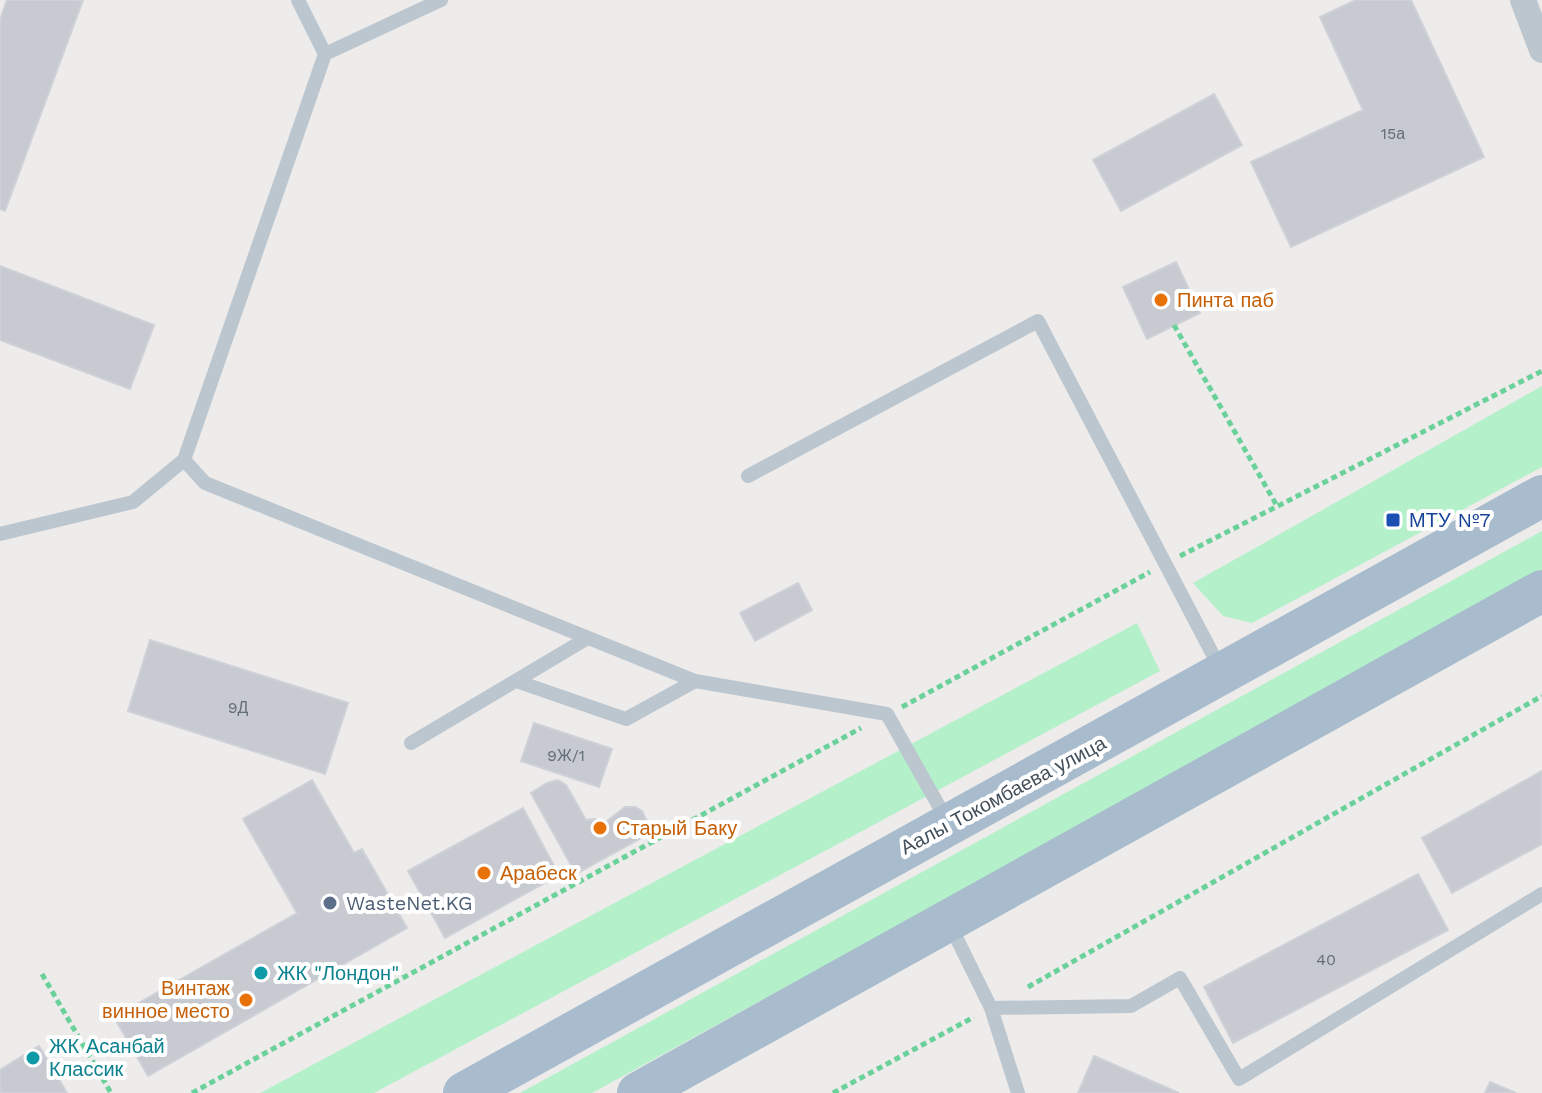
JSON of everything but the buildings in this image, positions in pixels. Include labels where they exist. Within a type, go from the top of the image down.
[{"type":"main road","name":"Аалы Токомбаева улица","points":[[464,1093],[949,824],[1224,676],[1542,496]]},
{"type":"main road","points":[[638,1093],[1542,591]]},
{"type":"street","points":[[1523,0],[1542,50]]},
{"type":"lane","points":[[0,534],[133,502],[184,460],[325,54],[298,0]]},
{"type":"lane","points":[[325,54],[441,0]]},
{"type":"lane","points":[[748,476],[1038,321],[1224,676]]},
{"type":"lane","points":[[184,460],[205,483],[695,681],[887,714],[949,824]]},
{"type":"lane","points":[[411,743],[586,639]]},
{"type":"lane","points":[[516,681],[626,719],[695,681]]},
{"type":"lane","points":[[991,1008],[1131,1006],[1180,978],[1239,1079],[1542,894]]},
{"type":"lane","points":[[948,921],[991,1008],[1018,1093]]},
{"type":"path","points":[[1174,325],[1277,506]]},
{"type":"path","points":[[833,1093],[991,1008],[1542,696]]},
{"type":"path","points":[[42,974],[111,1093]]},
{"type":"green space","points":[[1542,386],[1542,467],[1252,623],[1223,616],[1193,583]]},
{"type":"green space","points":[[1542,531],[1542,574],[592,1093],[520,1093]]},
{"type":"green space","points":[[1137,623],[1160,671],[374,1093],[260,1093]]},
{"type":"place","name":"Пинта паб","points":[[1161,300]]},
{"type":"place","name":"МТУ №7","points":[[1393,520]]},
{"type":"place","name":"Старый Баку","points":[[600,828]]},
{"type":"place","name":"Арабеск","points":[[484,873]]},
{"type":"place","name":"WasteNet.KG","points":[[330,903]]},
{"type":"place","name":"ЖК \"Лондон\"","points":[[261,973]]},
{"type":"place","name":"Винтаж винное место","points":[[246,1000]]},
{"type":"place","name":"ЖК Асанбай Классик","points":[[33,1058]]}]
